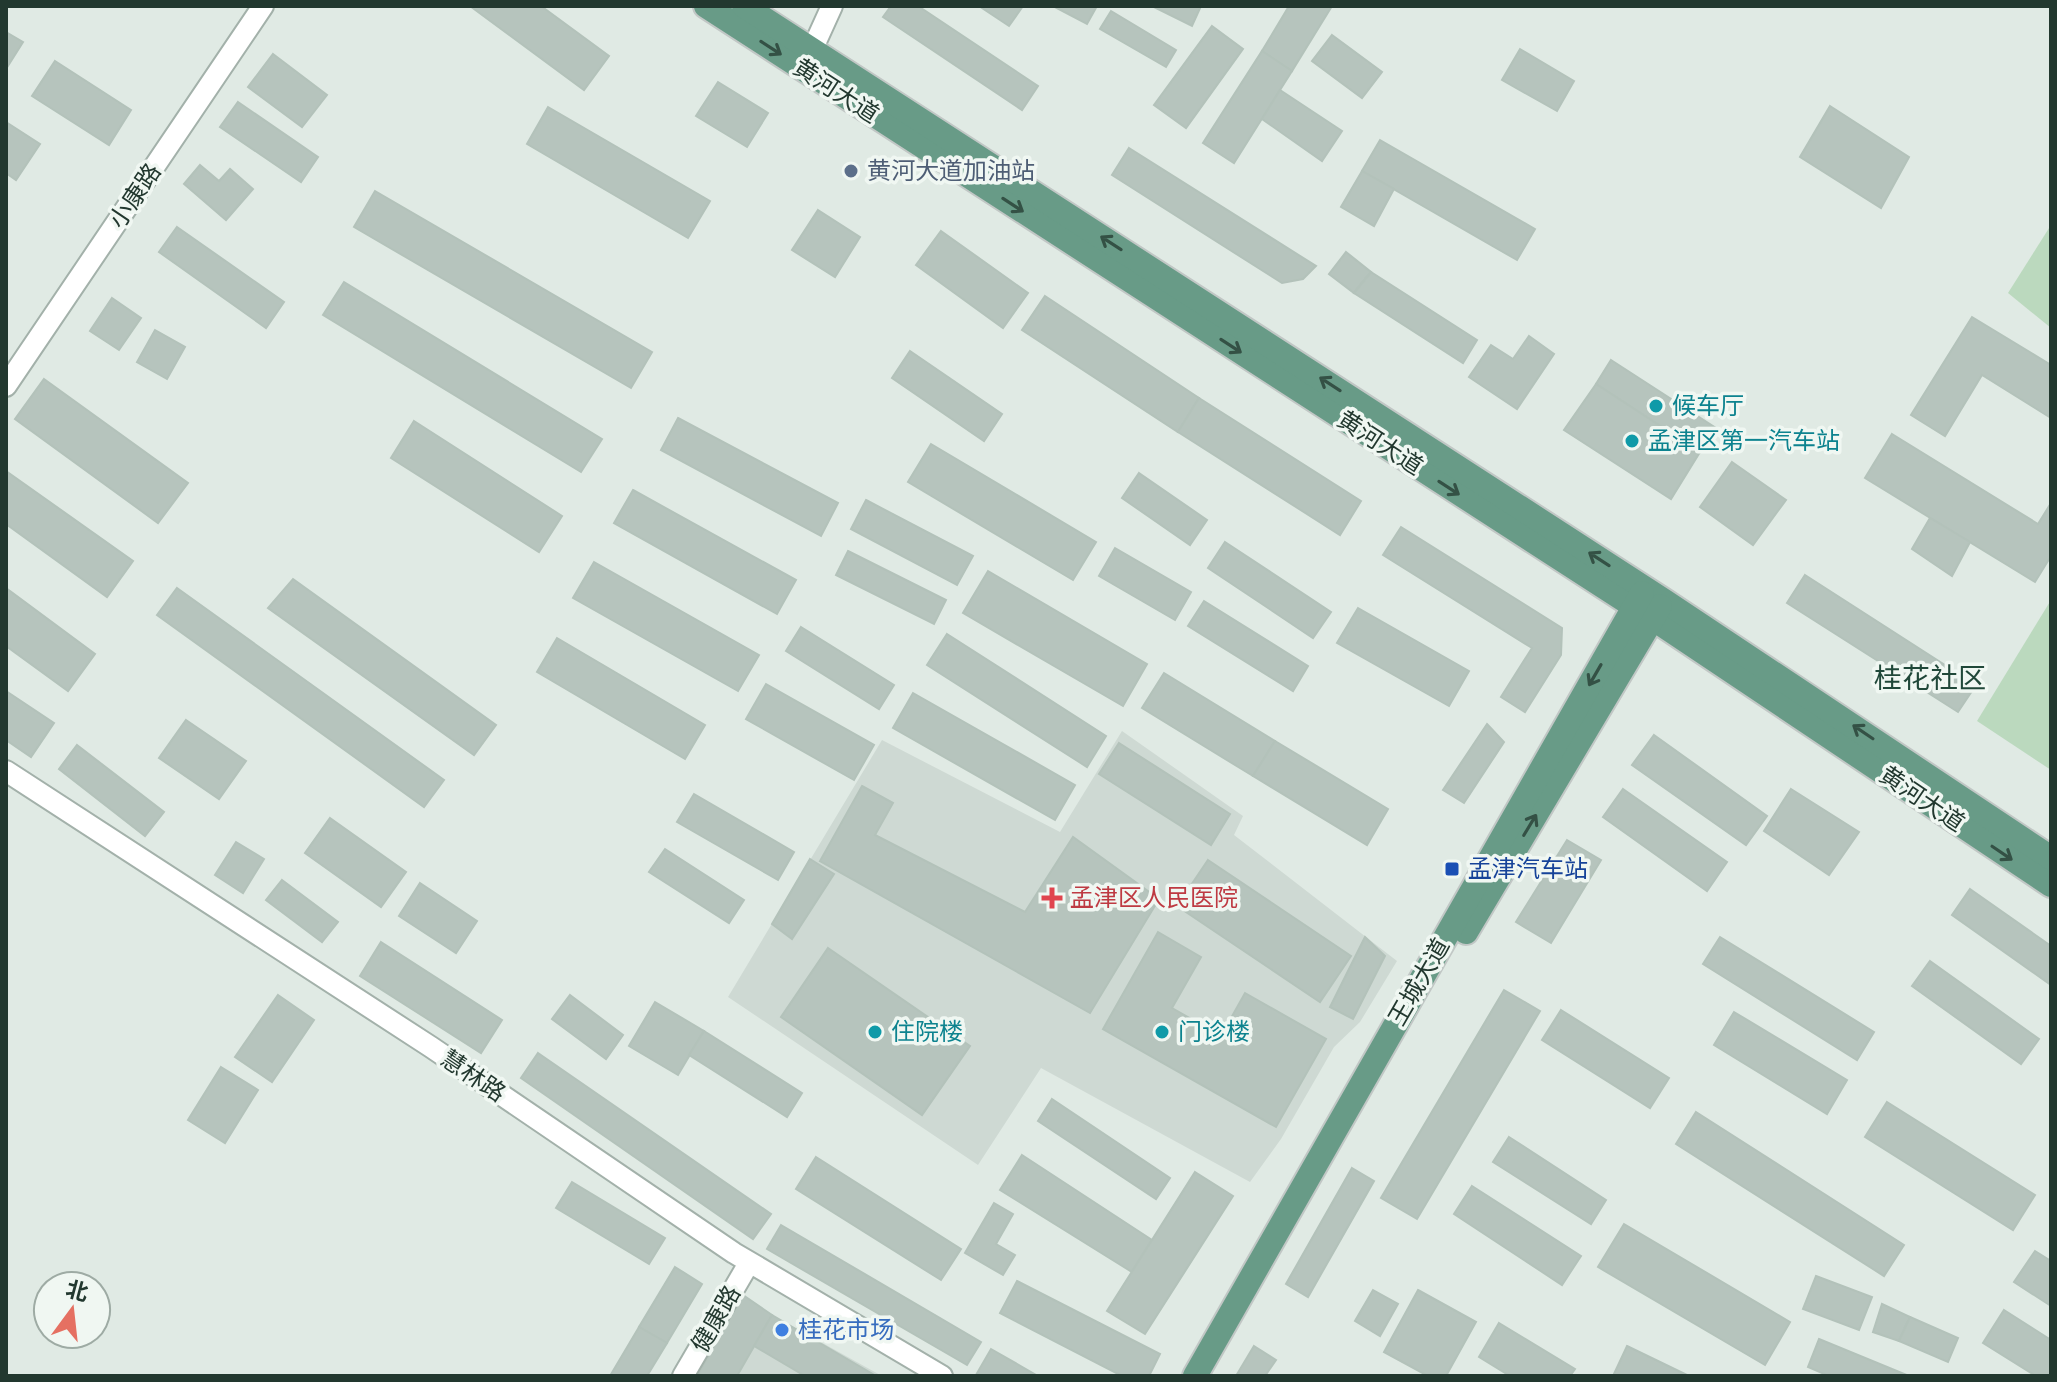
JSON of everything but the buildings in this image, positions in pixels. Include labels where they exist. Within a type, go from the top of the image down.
[{"type":"main road","name":"黄河大道","points":[[706,6],[2051,858]]},
{"type":"main road","name":"黄河大道","points":[[744,6],[1648,604],[2051,885]]},
{"type":"main road","name":"王城大道","points":[[1195,1376],[1648,604]]},
{"type":"main road","name":"王城大道","points":[[1213,1376],[1648,604]]},
{"type":"street","name":"小康路","points":[[6,386],[263,6]]},
{"type":"street","points":[[812,50],[832,6]]},
{"type":"street","name":"慧林路","points":[[6,771],[431,1047],[749,1263],[942,1376]]},
{"type":"street","name":"健康路","points":[[683,1376],[749,1263]]},
{"type":"shaded area","name":"孟津区人民医院","points":[[1122,731],[1243,816],[1234,835],[1397,961],[1360,1022],[1334,1047],[1281,1139],[1250,1182],[1041,1068],[978,1165],[728,997],[882,740],[1060,832]]},
{"type":"shaded area","name":"桂花市场","points":[[772,1315],[882,1376],[737,1376]]},
{"type":"green space","points":[[2051,225],[2051,328],[2008,293]]},
{"type":"green space","points":[[2051,600],[2051,770],[1977,721]]},
{"type":"place","name":"黄河大道加油站","points":[[851,171]]},
{"type":"place","name":"候车厅","points":[[1656,406]]},
{"type":"place","name":"孟津区第一汽车站","points":[[1632,441]]},
{"type":"place","name":"孟津汽车站","points":[[1452,869]]},
{"type":"place","name":"孟津区人民医院","points":[[1052,898]]},
{"type":"place","name":"住院楼","points":[[875,1032]]},
{"type":"place","name":"门诊楼","points":[[1162,1032]]},
{"type":"place","name":"桂花市场","points":[[782,1330]]},
{"type":"district","name":"桂花社区","points":[[1930,678]]}]
